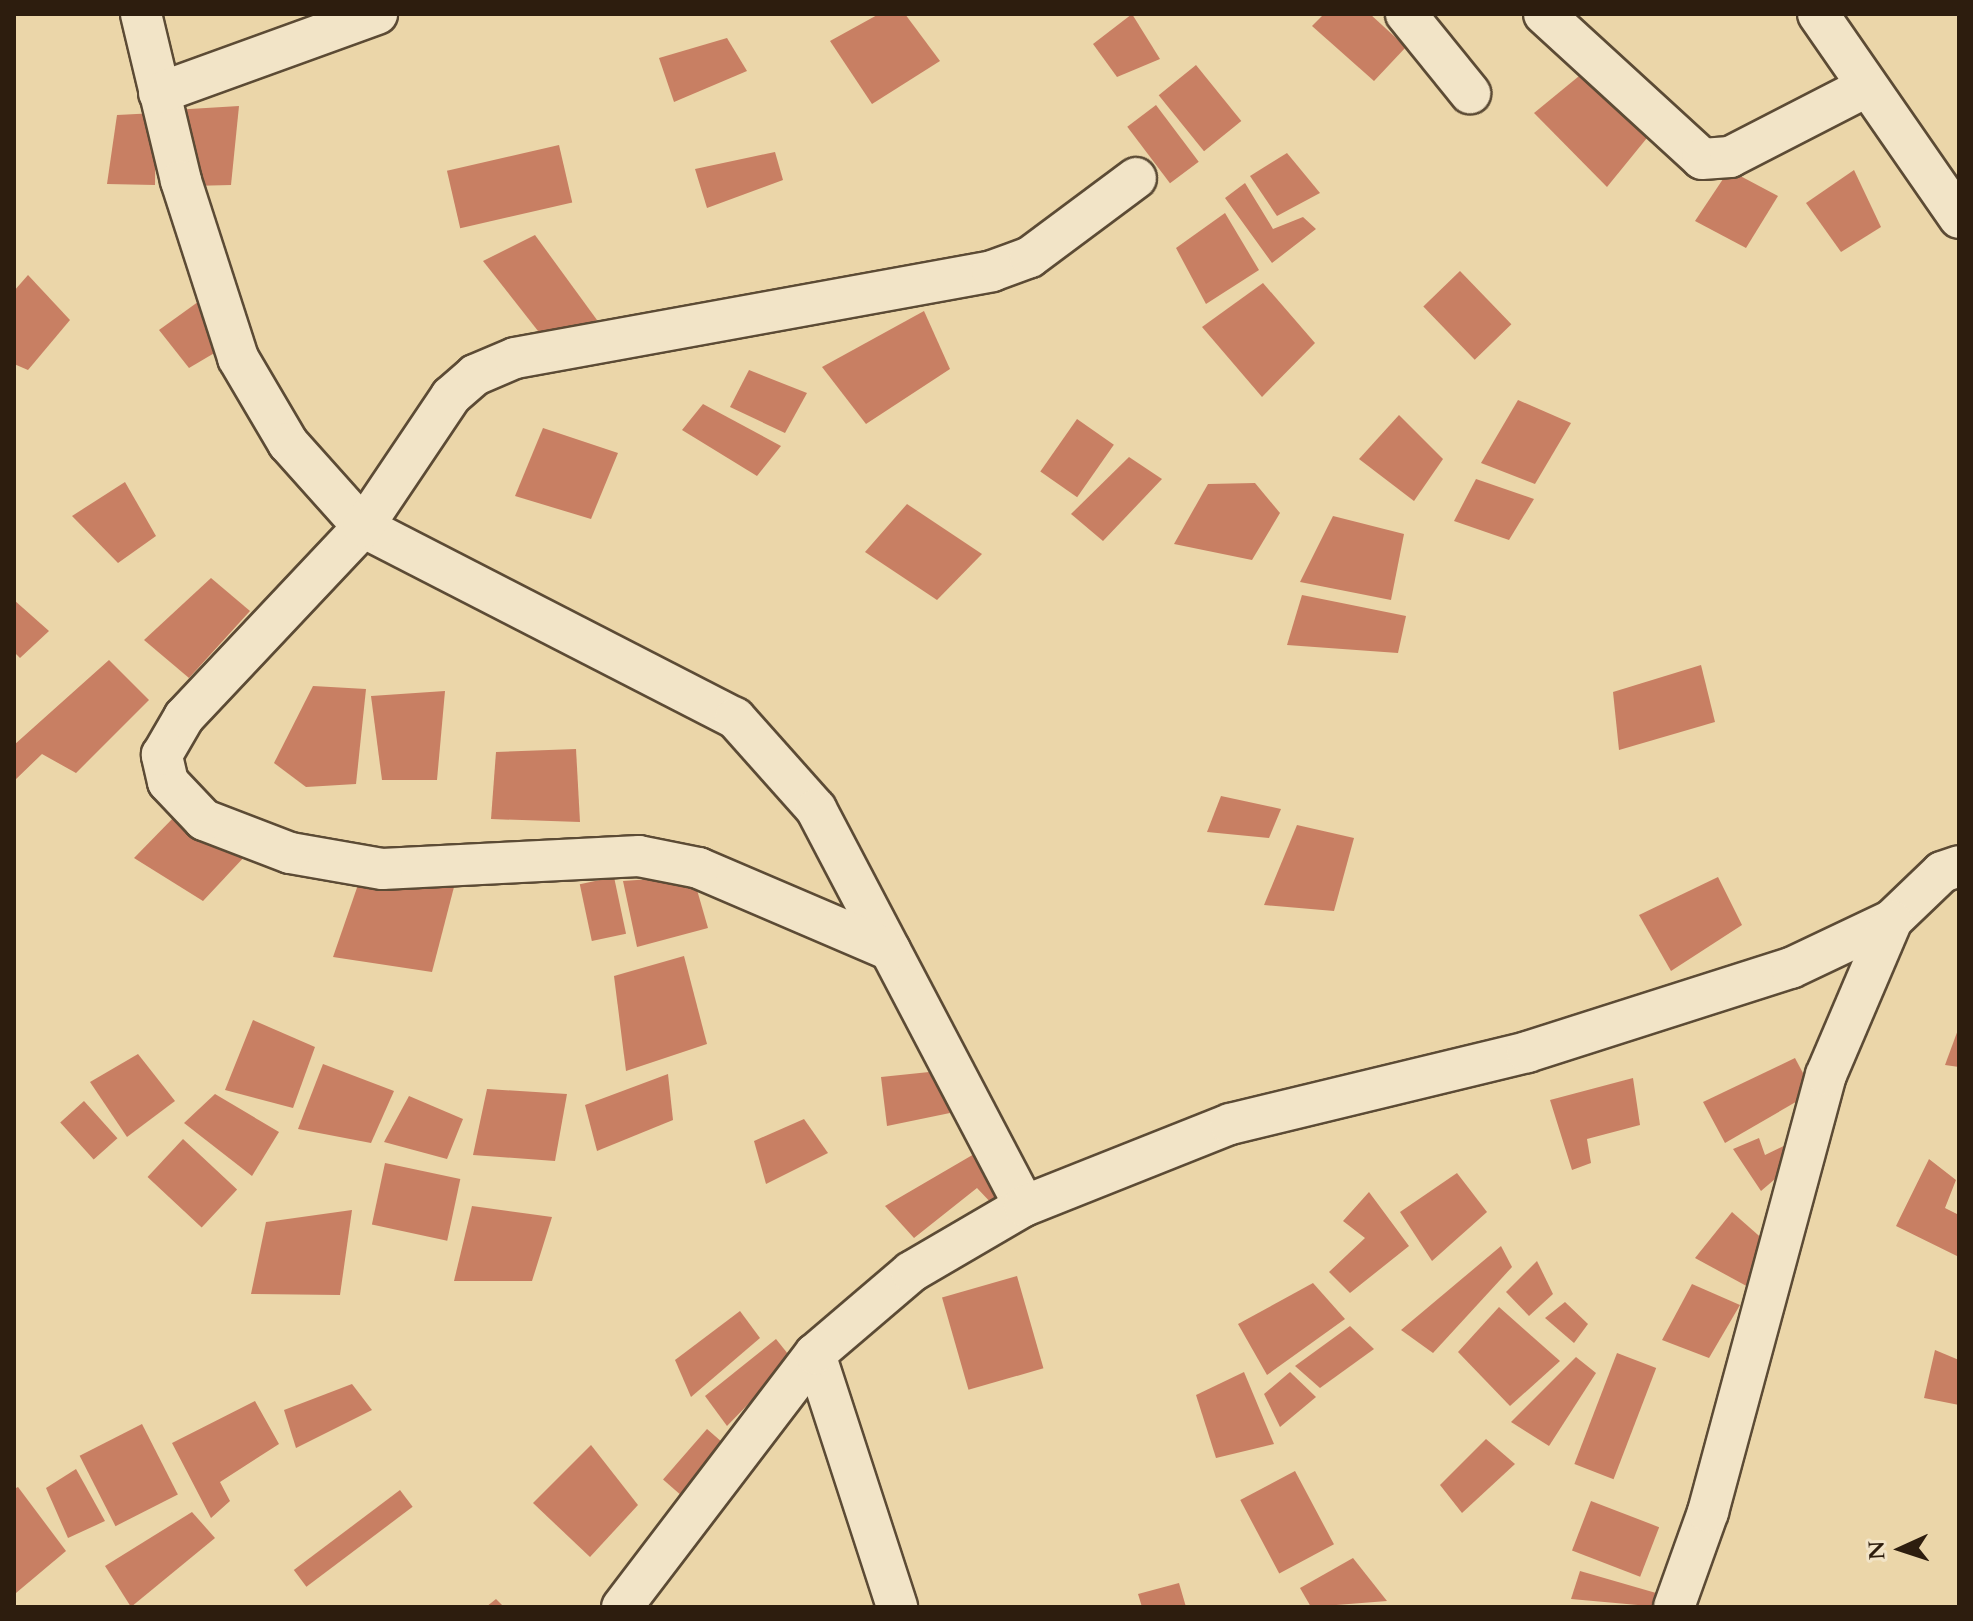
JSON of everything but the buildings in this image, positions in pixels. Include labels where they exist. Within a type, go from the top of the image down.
[{"type":"street","points":[[141,14],[159,93],[238,358],[288,443],[363,527],[735,718],[816,809],[1024,1206]]},
{"type":"street","points":[[159,93],[377,14]]},
{"type":"street","points":[[1544,14],[1702,159],[1730,157],[1866,87]]},
{"type":"street","points":[[1818,14],[1959,218]]},
{"type":"street","points":[[1408,15],[1470,93]]},
{"type":"street","points":[[890,950],[699,868],[639,856],[382,869],[290,853],[204,820],[168,782],[162,755],[184,717],[363,527],[451,396],[489,369],[515,358],[992,271],[1030,257],[1136,178]]},
{"type":"street","points":[[622,1607],[815,1354],[911,1272],[1024,1206],[1230,1124],[1527,1052],[1791,968],[1892,920],[1942,872],[1959,866]]},
{"type":"street","points":[[1674,1607],[1708,1512],[1826,1075],[1892,920]]},
{"type":"street","points":[[815,1354],[897,1607]]}]
